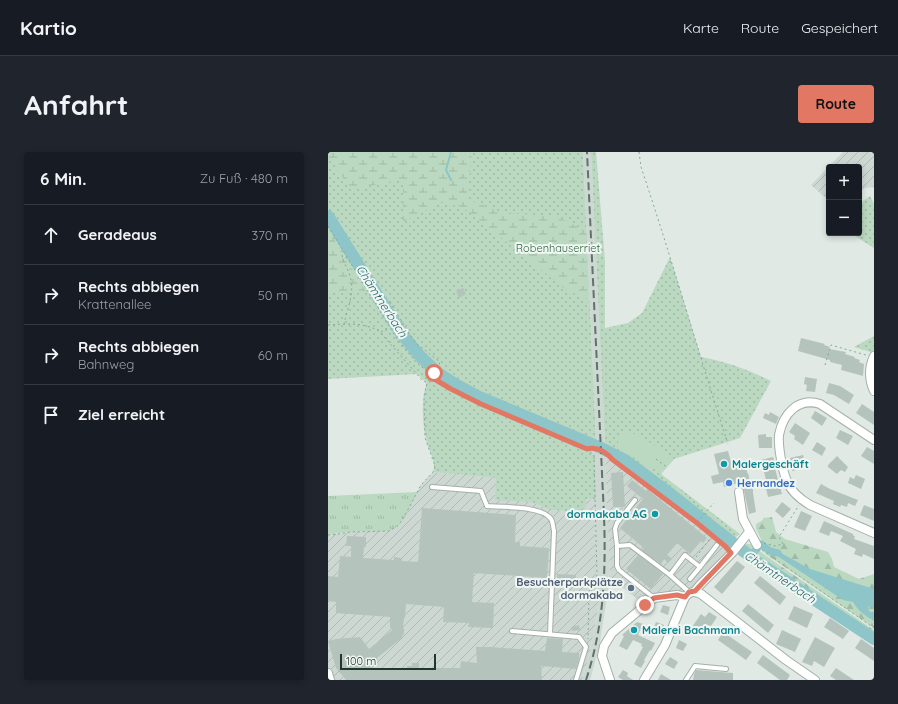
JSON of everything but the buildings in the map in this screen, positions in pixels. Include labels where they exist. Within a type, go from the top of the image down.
[{"type":"street","points":[[870,356],[871,382],[874,391]]},
{"type":"street","points":[[874,440],[820,404],[812,402],[801,404],[790,411],[783,423],[779,436],[780,453],[786,480],[793,492],[802,501],[874,533]]},
{"type":"street","points":[[739,492],[743,519],[749,532],[759,543]]},
{"type":"street","points":[[644,680],[665,645],[690,593],[732,552],[749,532]]},
{"type":"street","points":[[610,680],[602,656],[604,646],[612,633],[654,598],[690,593],[701,594],[786,660],[815,680]]},
{"type":"street","points":[[328,673],[330,680]]},
{"type":"lane","points":[[432,487],[481,491],[487,506],[531,510],[545,514],[552,519],[554,531],[550,634]]},
{"type":"lane","points":[[635,500],[617,523],[615,529],[618,566],[619,570],[654,598]]},
{"type":"lane","points":[[616,546],[630,545],[670,575],[690,593]]},
{"type":"lane","points":[[690,579],[717,545]]},
{"type":"lane","points":[[670,575],[686,555],[700,567]]},
{"type":"lane","points":[[512,631],[579,638],[586,647],[576,680]]},
{"type":"lane","points":[[686,680],[695,666],[726,669]]},
{"type":"path","points":[[639,152],[641,167],[694,334],[707,382],[728,444]]},
{"type":"path","points":[[328,226],[389,327],[404,348],[417,363],[428,372],[431,377],[481,404],[587,449],[593,454],[595,458],[597,577],[589,595],[589,627],[586,647]]},
{"type":"path","points":[[342,250],[342,256],[349,272],[352,285],[344,324]]},
{"type":"path","points":[[328,535],[351,532],[389,531],[394,528],[406,515],[421,485],[433,472],[434,463],[425,438],[424,390],[427,383],[438,368],[440,362],[424,350],[409,333],[388,299]]},
{"type":"path","points":[[328,325],[361,324],[372,327],[381,332],[422,380],[427,383]]},
{"type":"path","points":[[381,332],[389,327]]},
{"type":"path","points":[[825,365],[831,344],[870,356]]},
{"type":"path","points":[[587,449],[596,448],[606,452],[613,460],[697,523],[732,552]]},
{"type":"path","points":[[656,459],[668,468]]},
{"type":"path","points":[[697,523],[714,503]]},
{"type":"path","points":[[759,543],[770,546],[782,544],[779,537],[796,511]]},
{"type":"path","points":[[692,561],[713,536]]},
{"type":"path","points":[[759,543],[767,555],[874,628]]},
{"type":"shaded area","points":[[583,152],[591,152],[605,442],[596,441]]},
{"type":"shaded area","points":[[843,152],[874,152],[874,187],[865,188],[862,190],[862,164],[831,164]]},
{"type":"shaded area","points":[[826,170],[826,198],[811,185]]},
{"type":"shaded area","points":[[592,448],[606,452],[610,578],[599,648],[590,680],[582,680],[589,656],[599,605],[596,583],[595,460],[591,452],[587,449]]},
{"type":"shaded area","points":[[606,452],[613,460],[725,545],[731,553],[695,591],[645,605],[610,578]]},
{"type":"shaded area","points":[[433,472],[497,478],[495,499],[532,502],[550,510],[585,512],[586,499],[596,500],[596,583],[599,605],[589,656],[582,680],[328,680],[328,534],[389,531],[412,503],[421,485]]},
{"type":"green space","points":[[328,152],[583,152],[596,441],[605,442],[591,152],[596,152],[605,261],[605,328],[628,323],[642,313],[670,257],[701,357],[737,366],[771,381],[740,438],[674,459],[661,474],[740,534],[725,545],[606,452],[590,448],[588,449],[595,458],[596,500],[586,499],[585,512],[550,510],[532,502],[495,500],[496,478],[433,472],[434,464],[426,439],[423,418],[423,403],[427,383],[417,374],[328,379]]},
{"type":"green space","name":"Robenhauserriet","points":[[328,152],[472,152],[467,199],[503,213],[556,216],[586,231],[589,300],[565,289],[468,211],[444,201],[403,222],[403,179],[351,190],[328,156]]},
{"type":"green space","points":[[870,196],[874,204],[874,248],[855,236],[862,236],[862,202]]},
{"type":"green space","points":[[328,229],[366,292],[328,292]]},
{"type":"green space","points":[[874,336],[874,353],[854,347]]},
{"type":"green space","points":[[621,431],[641,437],[674,459],[661,474],[655,468],[649,468],[617,446]]},
{"type":"green space","points":[[418,492],[402,521],[393,529],[384,532],[328,534],[328,496]]},
{"type":"green space","points":[[772,517],[776,532],[785,539],[828,552],[834,567],[859,579],[874,574],[874,628],[767,555],[757,545],[762,541],[756,529],[756,524],[763,520],[763,518]]},
{"type":"green space","points":[[745,544],[750,544],[874,630],[874,639],[741,550]]},
{"type":"water","points":[[779,552],[810,569],[874,589],[874,607],[869,606],[868,608],[870,612],[874,612],[874,621],[860,611],[853,602],[843,600],[776,555]]},
{"type":"waterway","points":[[451,152],[446,170],[451,180]]},
{"type":"waterway","name":"Chämtnerbach","points":[[328,216],[401,333],[420,356],[438,373],[477,396],[599,447],[625,460],[756,561],[874,639]]},
{"type":"waterway","points":[[760,546],[761,544],[770,551],[778,553]]},
{"type":"waterway","points":[[749,556],[757,549]]},
{"type":"railway","points":[[586,680],[597,639],[605,558],[587,152]]},
{"type":"place","name":"Malergeschäft","points":[[724,464]]},
{"type":"place","name":"Hernandez","points":[[729,483]]},
{"type":"place","name":"dormakaba AG","points":[[655,514]]},
{"type":"place","name":"Besucherparkplätze dormakaba","points":[[631,588]]},
{"type":"place","name":"Malerei Bachmann","points":[[634,630]]},
{"type":"route","points":[[434,373],[431,377],[481,404],[587,449],[596,448],[606,452],[613,460],[697,523],[725,546],[731,553],[695,591],[689,592],[685,597],[677,595],[654,598],[645,605]]}]
